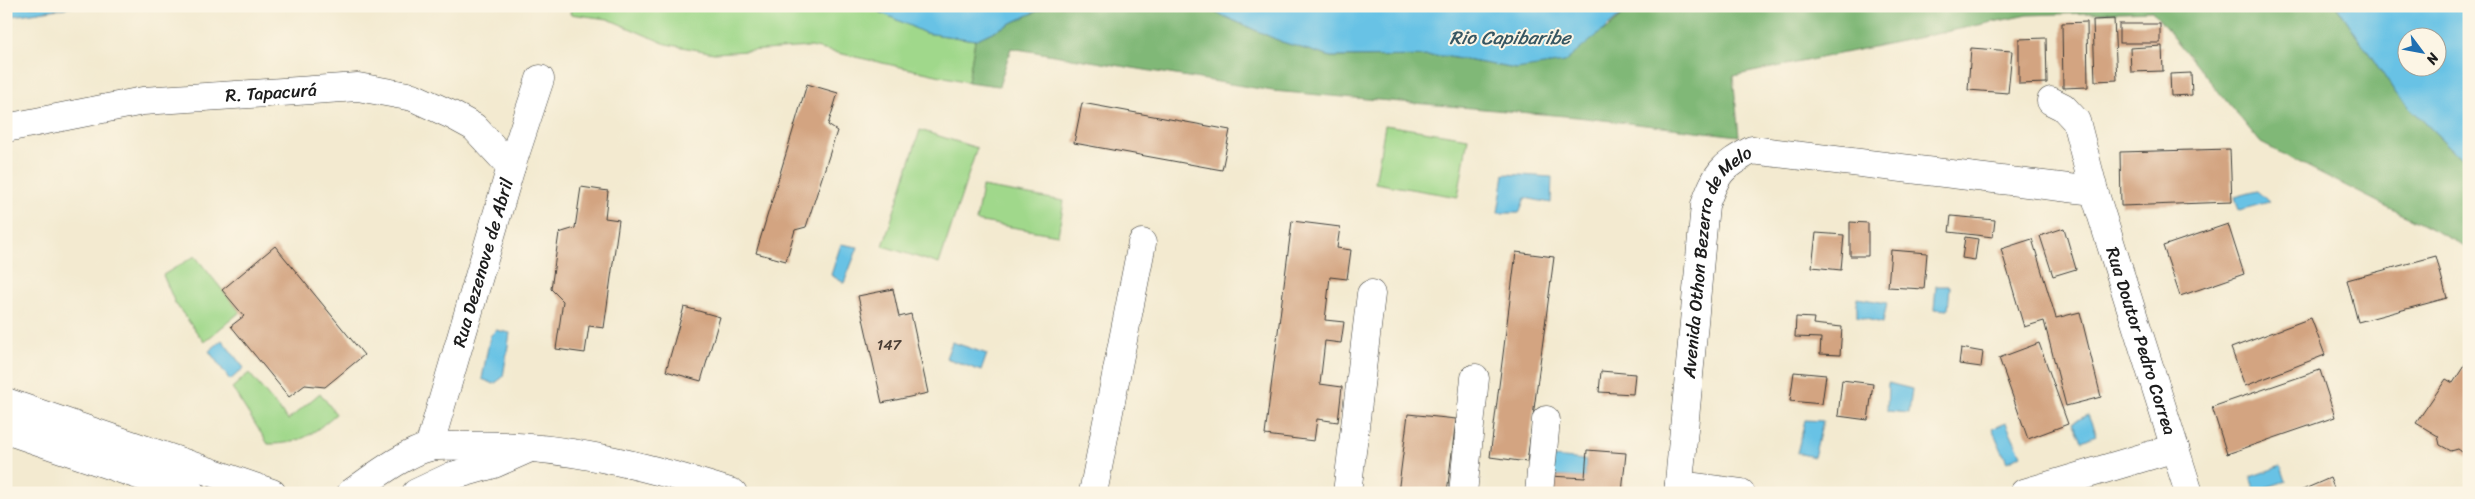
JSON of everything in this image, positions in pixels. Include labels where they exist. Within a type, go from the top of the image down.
[{"type":"street","name":"Rua Dezenove de Abril","points":[[429,447],[540,79]]},
{"type":"street","name":"R. Tapacurá","points":[[6,128],[143,102],[358,87],[413,96],[452,115],[474,127],[512,167]]},
{"type":"street","name":"Rua Doutor Pedro Correa","points":[[2051,101],[2063,106],[2076,121],[2094,191],[2189,493]]},
{"type":"street","name":"Avenida Othon Bezerra de Melo","points":[[1679,489],[1705,205],[1712,184],[1726,164],[1752,150],[2094,191]]},
{"type":"street","points":[[1093,493],[1142,243]]},
{"type":"street","points":[[1347,493],[1370,294]]},
{"type":"street","points":[[1463,493],[1475,378]]},
{"type":"street","points":[[6,402],[261,488]]},
{"type":"street","points":[[1539,493],[1546,420]]},
{"type":"street","points":[[6,430],[191,493]]},
{"type":"street","points":[[351,493],[381,472],[429,447],[492,444],[532,447],[676,475],[733,493]]},
{"type":"street","points":[[416,493],[452,476],[494,464],[532,447]]},
{"type":"street","points":[[2024,493],[2175,448]]},
{"type":"street","points":[[1679,489],[1741,493]]},
{"type":"green space","points":[[571,6],[867,6],[925,33],[975,40],[968,82],[811,47],[714,53],[666,44],[608,19],[570,14]]},
{"type":"green space","points":[[1048,6],[1201,6],[1282,42],[1331,57],[1444,56],[1516,69],[1607,29],[1632,6],[2337,6],[2397,95],[2469,166],[2469,248],[2261,143],[2152,11],[2027,15],[1733,76],[1739,136],[1577,117],[1273,91],[1011,48],[999,86],[968,82],[975,40]]},
{"type":"green space","points":[[1385,125],[1468,138],[1458,197],[1375,183]]},
{"type":"green space","points":[[920,130],[977,148],[939,264],[883,246]]},
{"type":"green space","points":[[982,187],[1064,201],[1058,235],[976,221]]},
{"type":"green space","points":[[195,256],[240,312],[204,342],[175,303],[163,275]]},
{"type":"green space","points":[[249,373],[288,420],[320,393],[336,414],[320,428],[305,437],[280,444],[268,444],[232,388]]},
{"type":"water","points":[[6,6],[78,6],[6,17]]},
{"type":"water","points":[[867,6],[1048,6],[975,40],[925,33]]},
{"type":"water","name":"Rio Capibaribe","points":[[1201,6],[1632,6],[1565,62],[1516,69],[1444,56],[1331,57],[1282,42]]},
{"type":"water","points":[[2337,6],[2469,6],[2469,166],[2397,95]]},
{"type":"water","points":[[1504,174],[1552,177],[1551,203],[1525,198],[1519,213],[1498,213]]},
{"type":"water","points":[[2257,191],[2269,202],[2239,210],[2235,197]]},
{"type":"water","points":[[841,244],[858,247],[844,283],[831,275]]},
{"type":"water","points":[[1936,286],[1950,286],[1948,310],[1934,309]]},
{"type":"water","points":[[1857,298],[1887,303],[1883,323],[1857,317]]},
{"type":"water","points":[[496,330],[510,333],[503,377],[494,384],[482,379],[490,336]]},
{"type":"water","points":[[222,340],[244,368],[230,380],[209,351]]},
{"type":"water","points":[[952,342],[987,354],[981,371],[946,358]]},
{"type":"water","points":[[1888,383],[1912,389],[1909,413],[1887,411]]},
{"type":"water","points":[[2088,415],[2096,435],[2082,441],[2073,422]]},
{"type":"water","points":[[1805,420],[1823,421],[1814,457],[1797,453]]},
{"type":"water","points":[[2006,423],[2021,455],[2007,462],[1992,429]]},
{"type":"water","points":[[1552,457],[1586,460],[1585,478],[1550,476]]},
{"type":"water","points":[[2281,466],[2286,481],[2255,491],[2250,477]]},
{"type":"building","points":[[2114,19],[2117,80],[2095,81],[2093,20]]},
{"type":"building","points":[[2087,22],[2088,87],[2063,88],[2062,23]]},
{"type":"building","points":[[2119,24],[2160,24],[2160,43],[2119,43]]},
{"type":"building","points":[[2046,38],[2047,83],[2019,84],[2019,39]]},
{"type":"building","points":[[2162,46],[2163,71],[2131,72],[2130,48]]},
{"type":"building","points":[[1971,48],[2012,51],[2008,93],[1968,90]]},
{"type":"building","points":[[2191,73],[2192,95],[2171,96],[2170,74]]},
{"type":"building","points":[[807,84],[838,93],[828,125],[837,131],[806,227],[795,230],[786,261],[756,253]]},
{"type":"building","points":[[1082,103],[1230,130],[1222,170],[1074,143]]},
{"type":"building","points":[[2230,149],[2232,202],[2121,206],[2120,152]]},
{"type":"building","points":[[581,187],[608,191],[605,218],[619,220],[604,328],[589,326],[585,353],[556,349],[563,301],[551,289],[559,233],[575,228]]},
{"type":"building","points":[[1951,216],[1995,220],[1993,237],[1949,232]]},
{"type":"building","points":[[1292,221],[1340,227],[1337,248],[1351,250],[1347,279],[1330,277],[1325,320],[1344,322],[1341,343],[1325,341],[1320,384],[1342,387],[1338,422],[1317,419],[1314,441],[1265,435]]},
{"type":"building","points":[[1850,222],[1868,223],[1868,256],[1850,256]]},
{"type":"building","points":[[2228,224],[2244,274],[2180,296],[2163,246]]},
{"type":"building","points":[[2064,228],[2076,269],[2053,276],[2040,236]]},
{"type":"building","points":[[1816,233],[1844,235],[1841,270],[1812,267]]},
{"type":"building","points":[[1965,237],[1978,239],[1975,260],[1962,258]]},
{"type":"building","points":[[2032,239],[2056,318],[2080,312],[2101,397],[2066,406],[2044,321],[2024,327],[2001,249]]},
{"type":"building","points":[[275,246],[364,355],[325,387],[305,385],[289,397],[231,326],[244,316],[222,290]]},
{"type":"building","points":[[1891,250],[1927,253],[1924,289],[1888,287]]},
{"type":"building","points":[[1516,252],[1554,257],[1527,462],[1490,457]]},
{"type":"building","points":[[2436,256],[2447,298],[2358,322],[2347,280]]},
{"type":"building","points":[[893,289],[899,317],[911,314],[928,393],[882,403],[858,296]]},
{"type":"building","points":[[684,307],[720,317],[701,381],[666,371]]},
{"type":"building","points":[[1796,317],[1814,318],[1813,324],[1842,327],[1840,355],[1820,354],[1821,338],[1795,337]]},
{"type":"building","points":[[2311,318],[2325,355],[2245,386],[2231,348]]},
{"type":"building","points":[[2469,342],[2469,355],[2463,352]]},
{"type":"building","points":[[2039,343],[2068,424],[2028,439],[1999,358]]},
{"type":"building","points":[[1961,348],[1983,352],[1981,367],[1959,364]]},
{"type":"building","points":[[2469,358],[2469,457],[2458,449],[2451,451],[2440,445],[2438,436],[2416,423],[2446,379],[2453,383]]},
{"type":"building","points":[[2320,370],[2335,417],[2227,454],[2212,407]]},
{"type":"building","points":[[1601,371],[1635,374],[1633,394],[1599,392]]},
{"type":"building","points":[[1794,372],[1826,375],[1822,404],[1790,401]]},
{"type":"building","points":[[1842,380],[1873,384],[1868,420],[1838,416]]},
{"type":"building","points":[[1408,414],[1456,419],[1447,493],[1398,493]]},
{"type":"building","points":[[1587,450],[1626,453],[1622,493],[1549,492],[1550,476],[1585,478]]},
{"type":"building","points":[[2330,478],[2336,493],[2301,493],[2300,491]]}]
